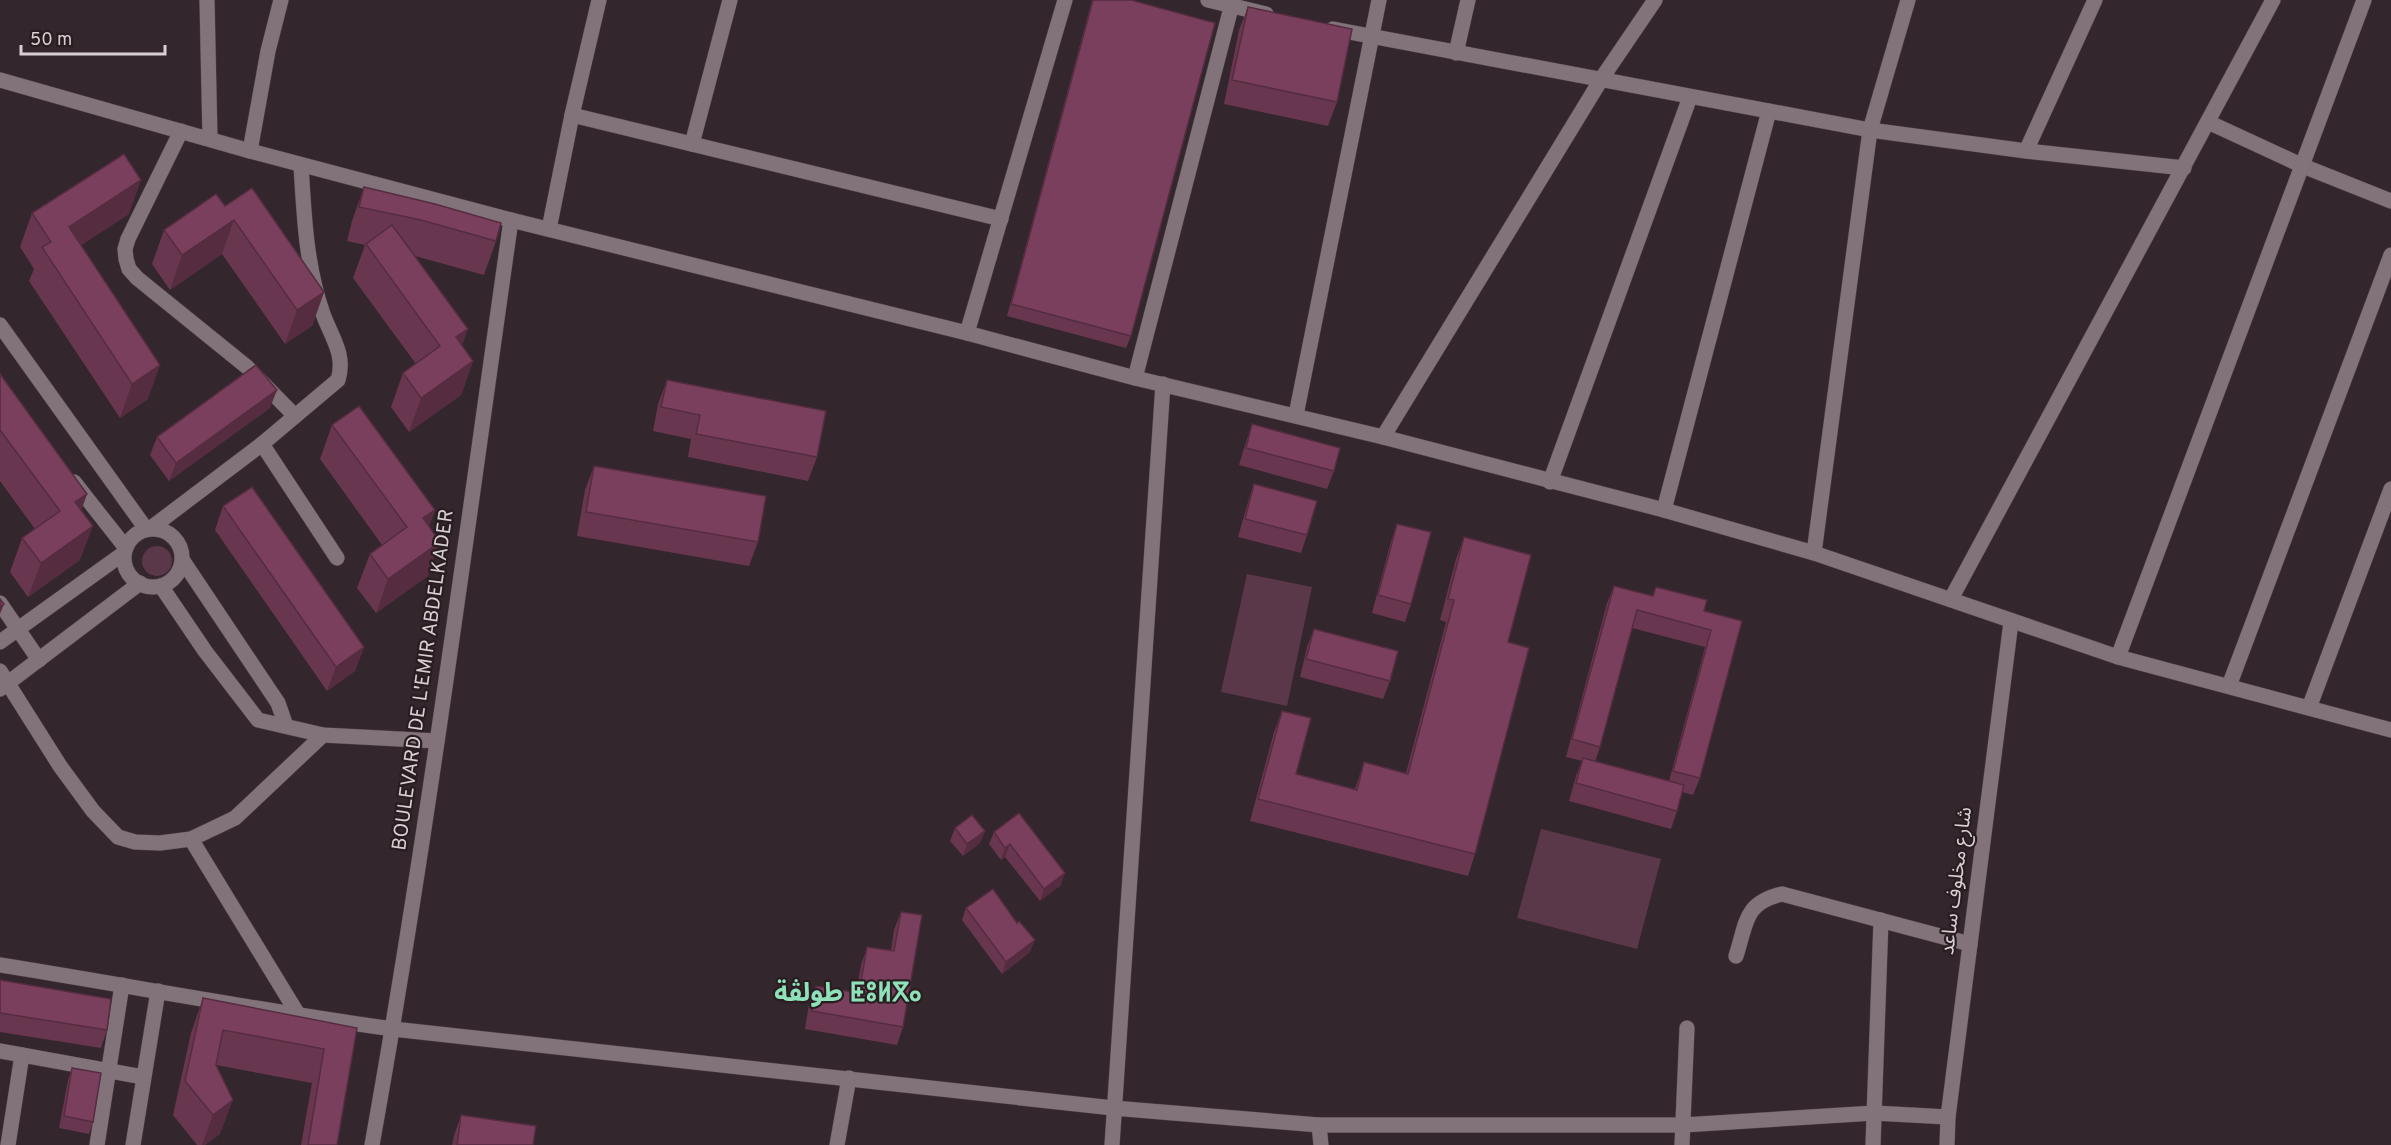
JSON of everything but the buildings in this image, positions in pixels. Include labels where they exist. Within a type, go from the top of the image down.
[{"type":"street","points":[[207,0],[210,139]]},
{"type":"street","points":[[250,151],[268,51],[281,0]]},
{"type":"street","points":[[549,229],[572,115],[599,0]]},
{"type":"street","points":[[692,144],[730,0]]},
{"type":"street","points":[[968,333],[1065,0]]},
{"type":"street","points":[[1208,0],[1232,3],[1278,16]]},
{"type":"street","points":[[1296,415],[1378,0]]},
{"type":"street","points":[[1456,53],[1468,0]]},
{"type":"street","points":[[1383,437],[1602,78],[1655,0]]},
{"type":"street","points":[[1814,553],[1870,130],[1908,0]]},
{"type":"street","points":[[2026,151],[2095,0]]},
{"type":"street","points":[[1951,600],[2273,0]]},
{"type":"street","points":[[2118,657],[2364,0]]},
{"type":"street","points":[[1135,378],[1232,3]]},
{"type":"street","points":[[1313,24],[1371,37],[1602,78],[1690,97],[1870,130],[2026,151],[2184,168]]},
{"type":"street","points":[[0,80],[301,165],[511,220],[968,333],[1135,378],[1296,415],[1664,510],[1814,553],[2118,657],[2391,730]]},
{"type":"street","points":[[1550,482],[1690,97]]},
{"type":"street","points":[[1664,510],[1769,111]]},
{"type":"street","points":[[572,115],[1001,219]]},
{"type":"street","points":[[2208,122],[2303,166],[2391,201]]},
{"type":"street","points":[[181,130],[128,239],[125,249],[129,269],[168,306],[247,367],[295,416]]},
{"type":"street","points":[[183,561],[179,572],[172,580],[161,586],[150,587],[140,584],[130,576],[125,565],[125,551],[130,540],[262,444],[338,380],[340,372],[338,348],[323,314],[310,264],[301,165]]},
{"type":"street","name":"BOULEVARD DE L'EMIR ABDELKADER","points":[[372,1145],[393,1029],[437,741],[511,220]]},
{"type":"street","points":[[2229,686],[2391,255]]},
{"type":"street","points":[[3,335],[148,529]]},
{"type":"street","points":[[1112,1145],[1163,384]]},
{"type":"street","points":[[262,444],[337,558]]},
{"type":"street","points":[[68,474],[125,551]]},
{"type":"street","points":[[2309,708],[2391,489]]},
{"type":"street","points":[[148,529],[161,529],[178,541],[183,561],[278,703],[286,726]]},
{"type":"street","points":[[0,642],[125,551]]},
{"type":"street","points":[[140,584],[39,660],[3,681],[93,811],[118,837],[135,842],[160,843],[191,839],[235,818],[323,735]]},
{"type":"street","points":[[161,586],[205,651],[258,720],[323,735],[437,741]]},
{"type":"street","points":[[0,603],[39,660]]},
{"type":"street","name":"شارع مخلوف ساعد","points":[[1947,1145],[1948,1117],[2011,622]]},
{"type":"street","points":[[258,720],[278,703]]},
{"type":"street","points":[[191,839],[299,1016]]},
{"type":"street","points":[[1736,956],[1750,910],[1765,898],[1782,894],[1970,944]]},
{"type":"street","points":[[1873,1145],[1881,920]]},
{"type":"street","points":[[0,966],[299,1016],[393,1029],[1113,1108],[1319,1125],[1683,1125],[1874,1113],[1948,1117]]},
{"type":"street","points":[[97,1145],[122,985]]},
{"type":"street","points":[[133,1145],[158,991]]},
{"type":"street","points":[[1682,1145],[1687,1028]]},
{"type":"street","points":[[0,1051],[143,1077]]},
{"type":"street","points":[[8,1145],[22,1055]]},
{"type":"street","points":[[837,1145],[849,1078]]},
{"type":"street","points":[[1319,1125],[1321,1145]]},
{"type":"shaded area","points":[[157,546],[168,550],[172,561],[168,572],[157,576],[146,572],[142,561],[146,550]]},
{"type":"shaded area","points":[[1247,574],[1312,587],[1287,706],[1221,692]]},
{"type":"shaded area","points":[[1541,829],[1661,859],[1637,949],[1517,918]]},
{"type":"district","name":"طولڤة ⵟⵓⵍⴳⴰ","points":[[848,994]]}]
